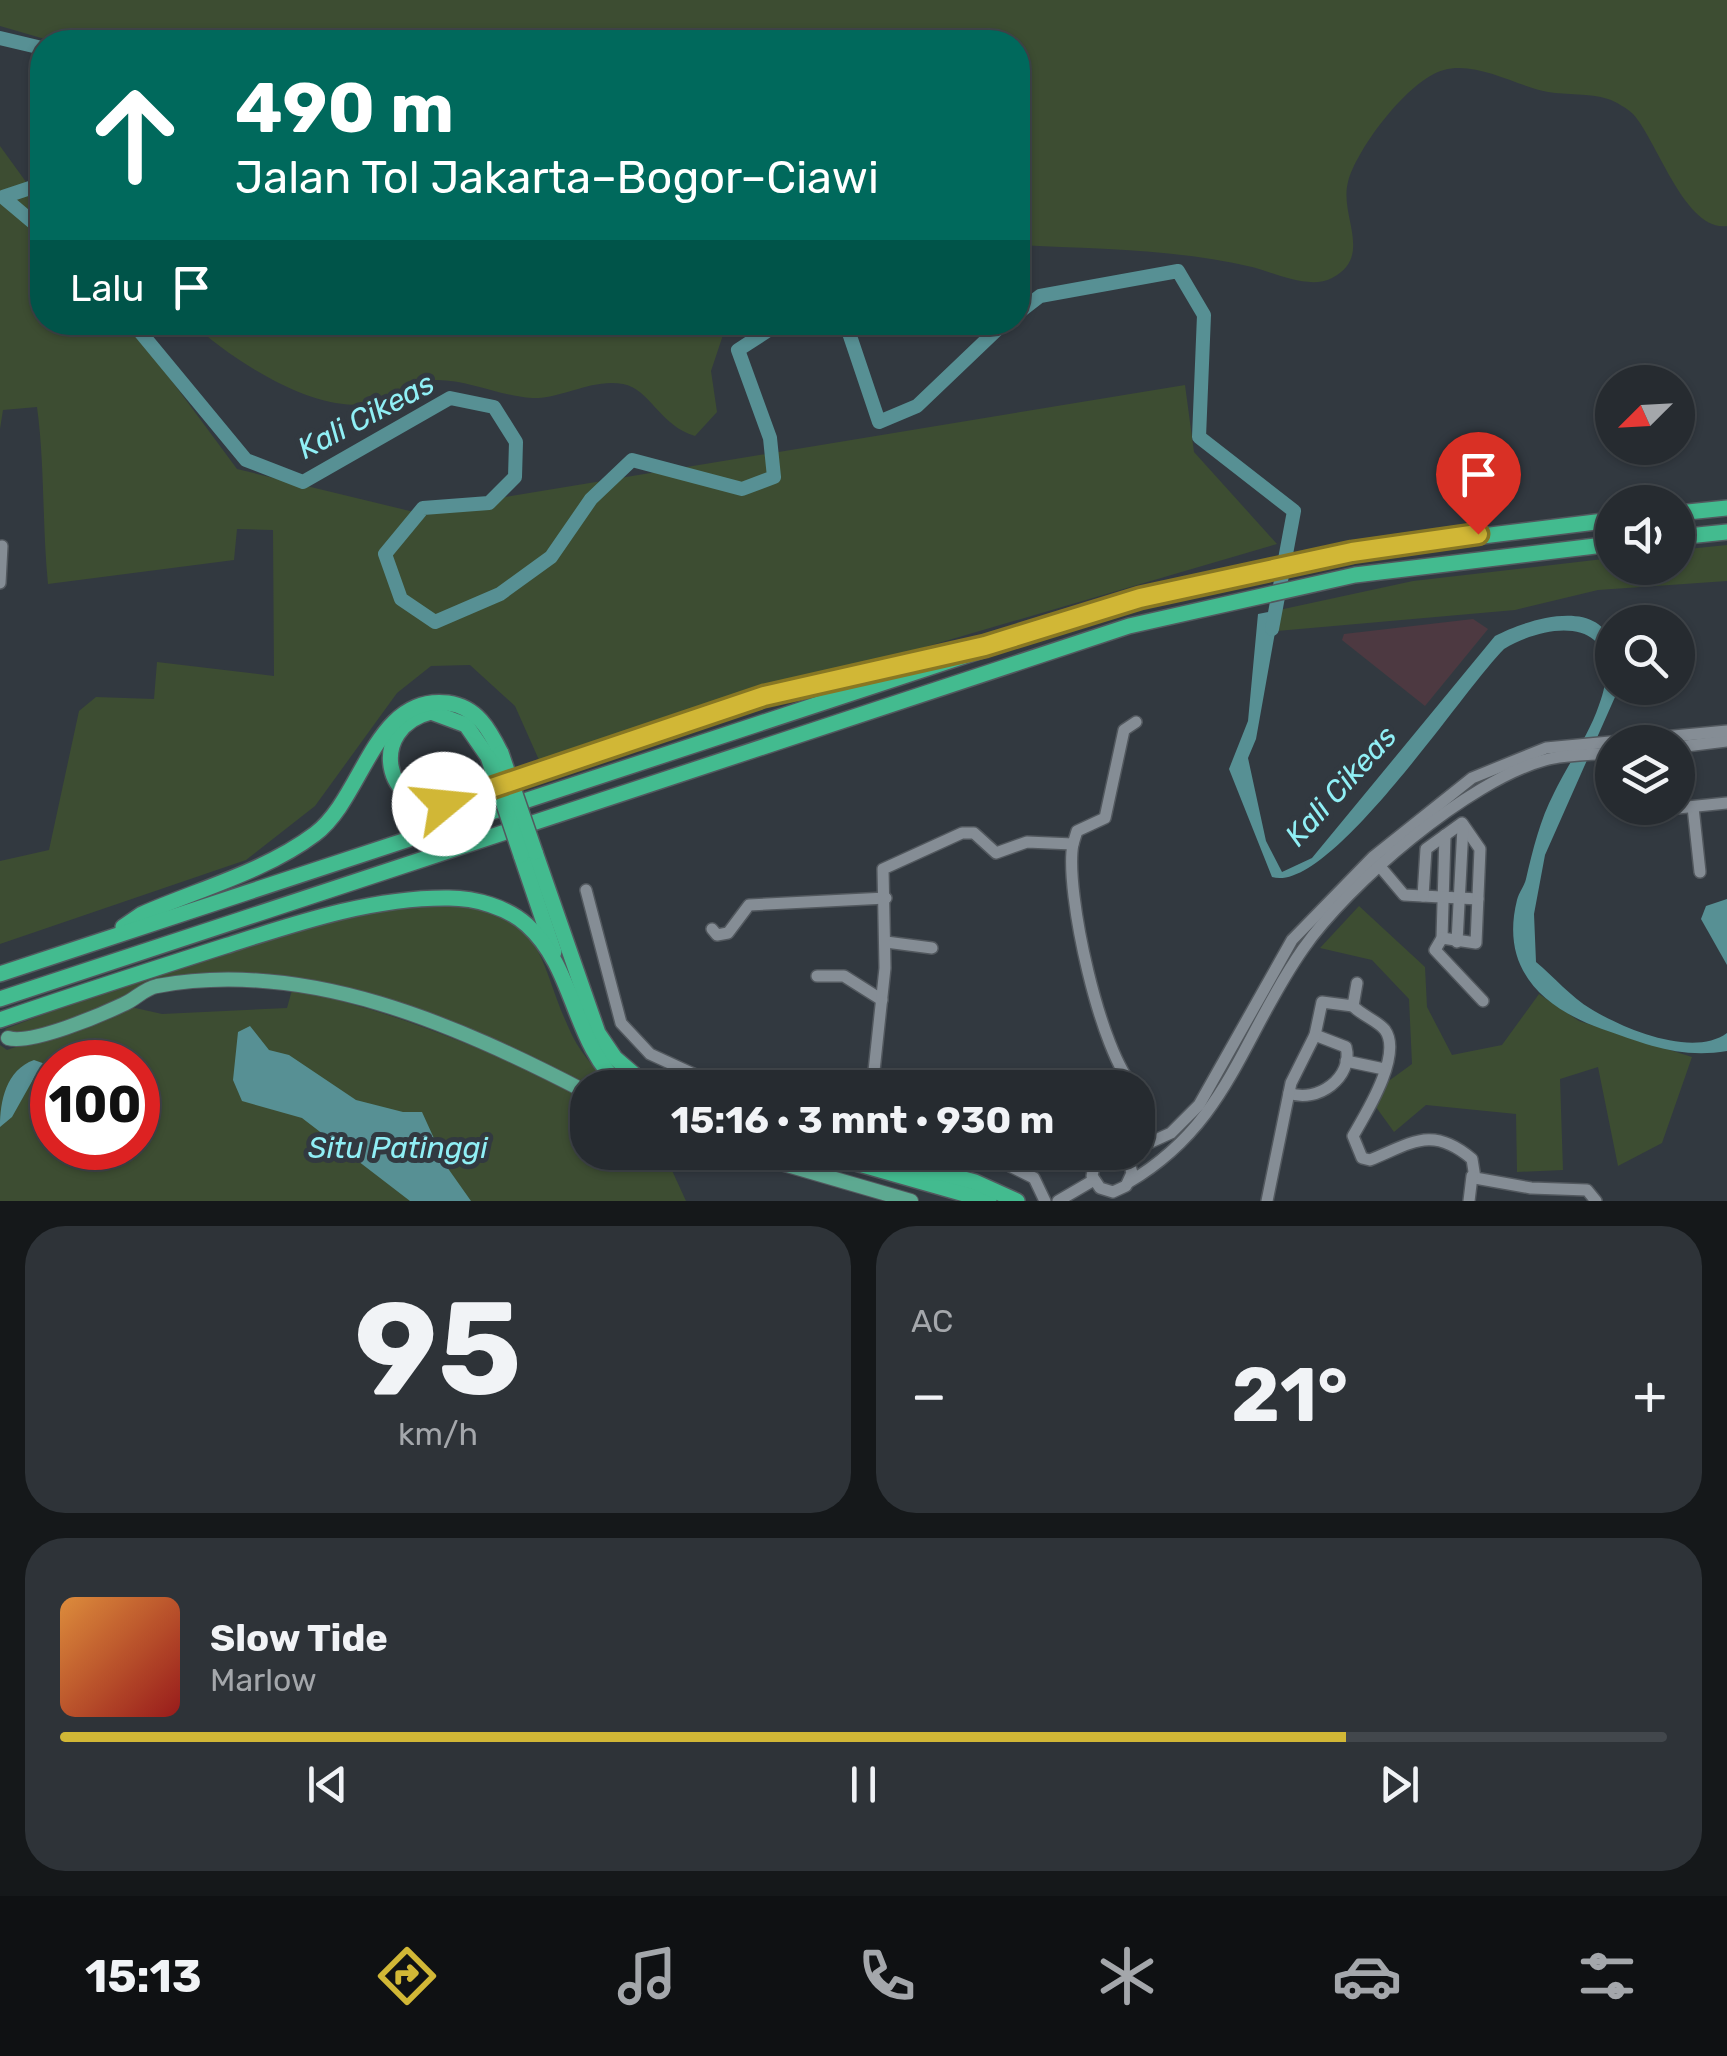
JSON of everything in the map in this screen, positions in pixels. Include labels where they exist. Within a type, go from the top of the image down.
[{"type":"highway","points":[[1695,511],[1727,508]]},
{"type":"highway","points":[[0,974],[1140,598],[1222,578],[1444,538],[1595,522]]},
{"type":"highway","points":[[1695,535],[1727,532]]},
{"type":"highway","points":[[0,1000],[1044,652],[1218,604],[1316,582],[1595,546]]},
{"type":"highway","points":[[495,755],[466,725],[431,712],[405,724],[389,752],[392,771],[404,792],[426,804],[444,804],[764,696],[985,646]]},
{"type":"highway","points":[[108,938],[142,914],[264,863],[309,839],[338,812],[389,726],[419,704],[456,704],[474,712],[495,755],[528,854],[598,1033],[615,1058],[629,1070]]},
{"type":"highway","points":[[528,854],[560,970],[584,1036],[605,1070]]},
{"type":"highway","points":[[0,1020],[310,920],[422,900],[465,900],[508,912],[528,926],[560,970]]},
{"type":"highway","points":[[880,1170],[990,1201]]},
{"type":"highway","points":[[930,1170],[975,1182],[1017,1201]]},
{"type":"main road","points":[[8,1038],[24,1040],[112,1010],[150,988],[216,980],[267,980],[346,996],[458,1030],[570,1084]]},
{"type":"main road","points":[[804,1170],[911,1201]]},
{"type":"street","points":[[0,583],[2,546]]},
{"type":"street","points":[[1121,1070],[1096,1005],[1071,881],[1077,831],[1105,818],[1124,730],[1136,722]]},
{"type":"street","points":[[1155,1140],[1171,1133],[1199,1105],[1297,944],[1376,861],[1415,830],[1482,787],[1572,750],[1616,739],[1727,735]]},
{"type":"street","points":[[1695,743],[1727,735]]},
{"type":"street","points":[[1572,750],[1595,752]]},
{"type":"street","points":[[1695,806],[1727,803]]},
{"type":"street","points":[[1423,896],[1426,849],[1463,825]]},
{"type":"street","points":[[1457,942],[1463,825]]},
{"type":"street","points":[[1442,938],[1476,943],[1480,848],[1463,825]]},
{"type":"street","points":[[1695,825],[1700,872]]},
{"type":"street","points":[[874,1070],[886,942],[886,866],[954,835],[974,833],[996,853],[1027,842],[1073,844]]},
{"type":"street","points":[[1445,835],[1442,938],[1435,950],[1482,1001]]},
{"type":"street","points":[[1376,861],[1404,894],[1478,898]]},
{"type":"street","points":[[586,890],[620,1022],[650,1054],[685,1070]]},
{"type":"street","points":[[712,929],[718,935],[728,933],[748,905],[886,898]]},
{"type":"street","points":[[886,942],[932,948]]},
{"type":"street","points":[[1094,1180],[1108,1192],[1122,1189],[1160,1164],[1200,1126],[1297,944]]},
{"type":"street","points":[[816,976],[845,977],[882,1000]]},
{"type":"street","points":[[1353,1006],[1357,983]]},
{"type":"street","points":[[1267,1201],[1289,1093],[1314,1035],[1322,1002],[1353,1006],[1385,1031],[1384,1069],[1374,1102],[1353,1136],[1357,1152],[1370,1160],[1407,1142],[1446,1141],[1472,1159],[1469,1201]]},
{"type":"street","points":[[1289,1093],[1305,1096],[1322,1091],[1334,1084],[1346,1061],[1346,1047],[1314,1035]]},
{"type":"street","points":[[1346,1061],[1384,1069]]},
{"type":"street","points":[[1024,1170],[1034,1178],[1045,1201]]},
{"type":"street","points":[[1094,1180],[1095,1170]]},
{"type":"street","points":[[1129,1182],[1132,1170]]},
{"type":"street","points":[[1472,1176],[1531,1188],[1587,1190],[1596,1201]]},
{"type":"street","points":[[1058,1201],[1094,1180]]},
{"type":"shaded area","points":[[1473,619],[1488,629],[1425,706],[1342,640],[1344,634]]},
{"type":"green space","points":[[0,0],[1727,0],[1727,226],[1712,224],[1698,215],[1673,182],[1633,114],[1621,105],[1601,97],[1548,92],[1470,69],[1444,70],[1430,76],[1401,100],[1373,134],[1348,182],[1351,258],[1332,278],[1313,282],[1194,257],[1030,246],[1030,30],[30,30],[30,35],[0,26]]},
{"type":"green space","points":[[0,146],[30,187],[30,335],[138,335],[237,469],[414,512],[1185,385],[1194,452],[1277,544],[539,760],[515,706],[470,665],[431,666],[397,693],[315,806],[246,860],[0,944],[0,861],[49,850],[79,711],[96,697],[154,699],[157,662],[274,676],[273,530],[237,529],[234,560],[48,584],[37,407],[3,410],[0,429]]},
{"type":"green space","points":[[206,335],[723,335],[711,371],[717,412],[695,436],[673,424],[641,393],[623,384],[600,384],[532,398],[434,380],[369,403],[324,400],[274,381]]},
{"type":"green space","points":[[1727,545],[1727,581],[1695,583],[1695,548]]},
{"type":"green space","points":[[1595,560],[1595,585],[1670,585],[1598,590],[1515,610],[1277,631],[1279,610],[1413,581]]},
{"type":"green space","points":[[454,902],[509,921],[536,948],[577,1044],[596,1070],[570,1070],[570,1080],[452,1024],[237,974],[127,1000],[14,1037],[5,1029],[140,978],[338,914]]},
{"type":"green space","points":[[1359,906],[1425,967],[1427,1007],[1452,1055],[1502,1045],[1539,994],[1579,1021],[1692,1057],[1662,1143],[1618,1166],[1598,1067],[1560,1079],[1563,1170],[1517,1172],[1516,1114],[1426,1105],[1394,1132],[1368,1096],[1412,1064],[1409,999],[1372,960],[1320,948]]},
{"type":"green space","points":[[292,990],[406,1021],[570,1089],[570,1170],[672,1170],[686,1201],[0,1201],[0,1045],[7,1050],[30,1042],[30,1170],[160,1170],[160,1040],[36,1040],[131,1007],[162,1014],[287,1008]]},
{"type":"water","points":[[1279,610],[1256,739],[1248,758],[1266,841],[1282,872],[1312,858],[1495,636],[1542,619],[1578,616],[1595,623],[1595,642],[1584,634],[1547,632],[1504,649],[1359,824],[1326,855],[1297,874],[1272,877],[1229,769],[1248,721],[1258,614]]},
{"type":"water","points":[[1599,705],[1611,705],[1603,725],[1595,725],[1595,742],[1545,855],[1534,914],[1536,962],[1584,1004],[1621,1025],[1678,1042],[1713,1040],[1727,1033],[1727,1051],[1694,1053],[1663,1049],[1580,1020],[1544,996],[1520,965],[1513,924],[1517,900],[1549,803]]},
{"type":"water","points":[[1727,899],[1727,965],[1701,919],[1706,906]]},
{"type":"water","name":"Situ Patinggi","points":[[250,1026],[269,1050],[289,1055],[356,1100],[403,1112],[422,1112],[447,1167],[471,1201],[410,1201],[302,1118],[242,1101],[233,1080],[238,1032]]},
{"type":"water","points":[[30,1062],[30,1085],[12,1117],[0,1127],[3,1097],[11,1079]]},
{"type":"waterway","name":"Kali Cikeas","points":[[0,38],[30,45]]},
{"type":"waterway","name":"Kali Cikeas","points":[[30,188],[3,197],[30,220]]},
{"type":"waterway","name":"Kali Cikeas","points":[[1030,304],[1040,296],[1178,271],[1204,315],[1199,437],[1294,511],[1272,629]]},
{"type":"waterway","name":"Kali Cikeas","points":[[143,335],[246,460],[303,482],[450,398],[494,407],[516,442],[515,477],[489,503],[423,508],[385,554],[401,599],[435,622],[500,594],[551,557],[591,499],[632,460],[742,489],[774,477],[770,438],[738,350],[761,335]]},
{"type":"waterway","name":"Kali Cikeas","points":[[850,335],[879,422],[917,406],[991,335]]},
{"type":"route","points":[[444,804],[764,696],[985,646],[1140,598],[1222,578],[1352,552],[1478,534]]}]
